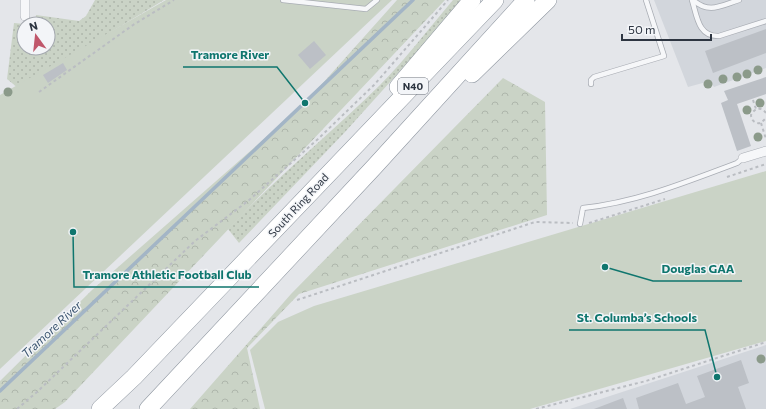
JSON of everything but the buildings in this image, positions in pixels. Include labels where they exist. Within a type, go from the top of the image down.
[{"type":"highway","points":[[330,171],[426,52],[472,0]]},
{"type":"highway","name":"South Ring Road","points":[[100,409],[134,377],[495,0]]},
{"type":"highway","name":"N40","points":[[148,409],[375,166],[526,0]]},
{"type":"highway","points":[[375,166],[462,85],[548,0]]},
{"type":"street","points":[[25,16],[26,0]]},
{"type":"street","points":[[743,158],[766,151]]},
{"type":"lane","points":[[283,0],[366,9],[377,0]]},
{"type":"lane","points":[[590,84],[594,77],[664,56],[646,0]]},
{"type":"lane","points":[[692,0],[704,8],[713,9],[738,0]]},
{"type":"lane","points":[[692,0],[702,31],[711,37],[719,36],[766,21]]},
{"type":"lane","points":[[580,224],[583,208],[638,199],[737,163],[743,158]]},
{"type":"path","points":[[39,92],[133,25],[174,0]]},
{"type":"path","points":[[18,409],[195,241],[248,201],[318,139],[374,86],[448,0]]},
{"type":"path","points":[[753,100],[756,109]]},
{"type":"path","points":[[756,109],[763,110],[766,113]]},
{"type":"path","points":[[756,109],[751,114],[752,120],[756,123],[761,123]]},
{"type":"path","points":[[761,123],[766,118]]},
{"type":"path","points":[[761,123],[766,139]]},
{"type":"path","points":[[725,177],[766,164]]},
{"type":"path","points":[[297,300],[535,222],[563,221],[585,224],[666,199]]},
{"type":"path","points":[[536,409],[646,381],[766,342]]},
{"type":"shaded area","points":[[654,0],[766,0],[766,68],[714,87],[710,81],[688,87]]},
{"type":"shaded area","points":[[766,345],[766,409],[570,409]]},
{"type":"green space","points":[[95,0],[164,0],[18,88],[7,79],[14,23],[16,23],[16,56],[56,56],[56,18],[79,21],[86,16]]},
{"type":"green space","points":[[166,0],[392,0],[0,369],[0,95]]},
{"type":"green space","points":[[397,0],[445,0],[65,402],[55,409],[0,409],[0,381],[92,290],[305,103]]},
{"type":"green space","points":[[453,0],[464,0],[345,132],[239,243],[228,229],[246,210],[390,75]]},
{"type":"green space","points":[[503,78],[545,102],[547,215],[299,294],[247,348],[260,409],[190,409],[291,294]]},
{"type":"green space","points":[[766,171],[766,341],[530,409],[265,409],[250,350],[278,322],[314,306]]},
{"type":"waterway","name":"Tramore River","points":[[0,391],[413,0]]},
{"type":"place","name":"Tramore River","points":[[305,103]]},
{"type":"place","name":"Tramore Athletic Football Club","points":[[73,232]]},
{"type":"place","name":"Douglas GAA","points":[[605,267]]},
{"type":"place","name":"St. Columba’s Schools","points":[[717,377]]}]
